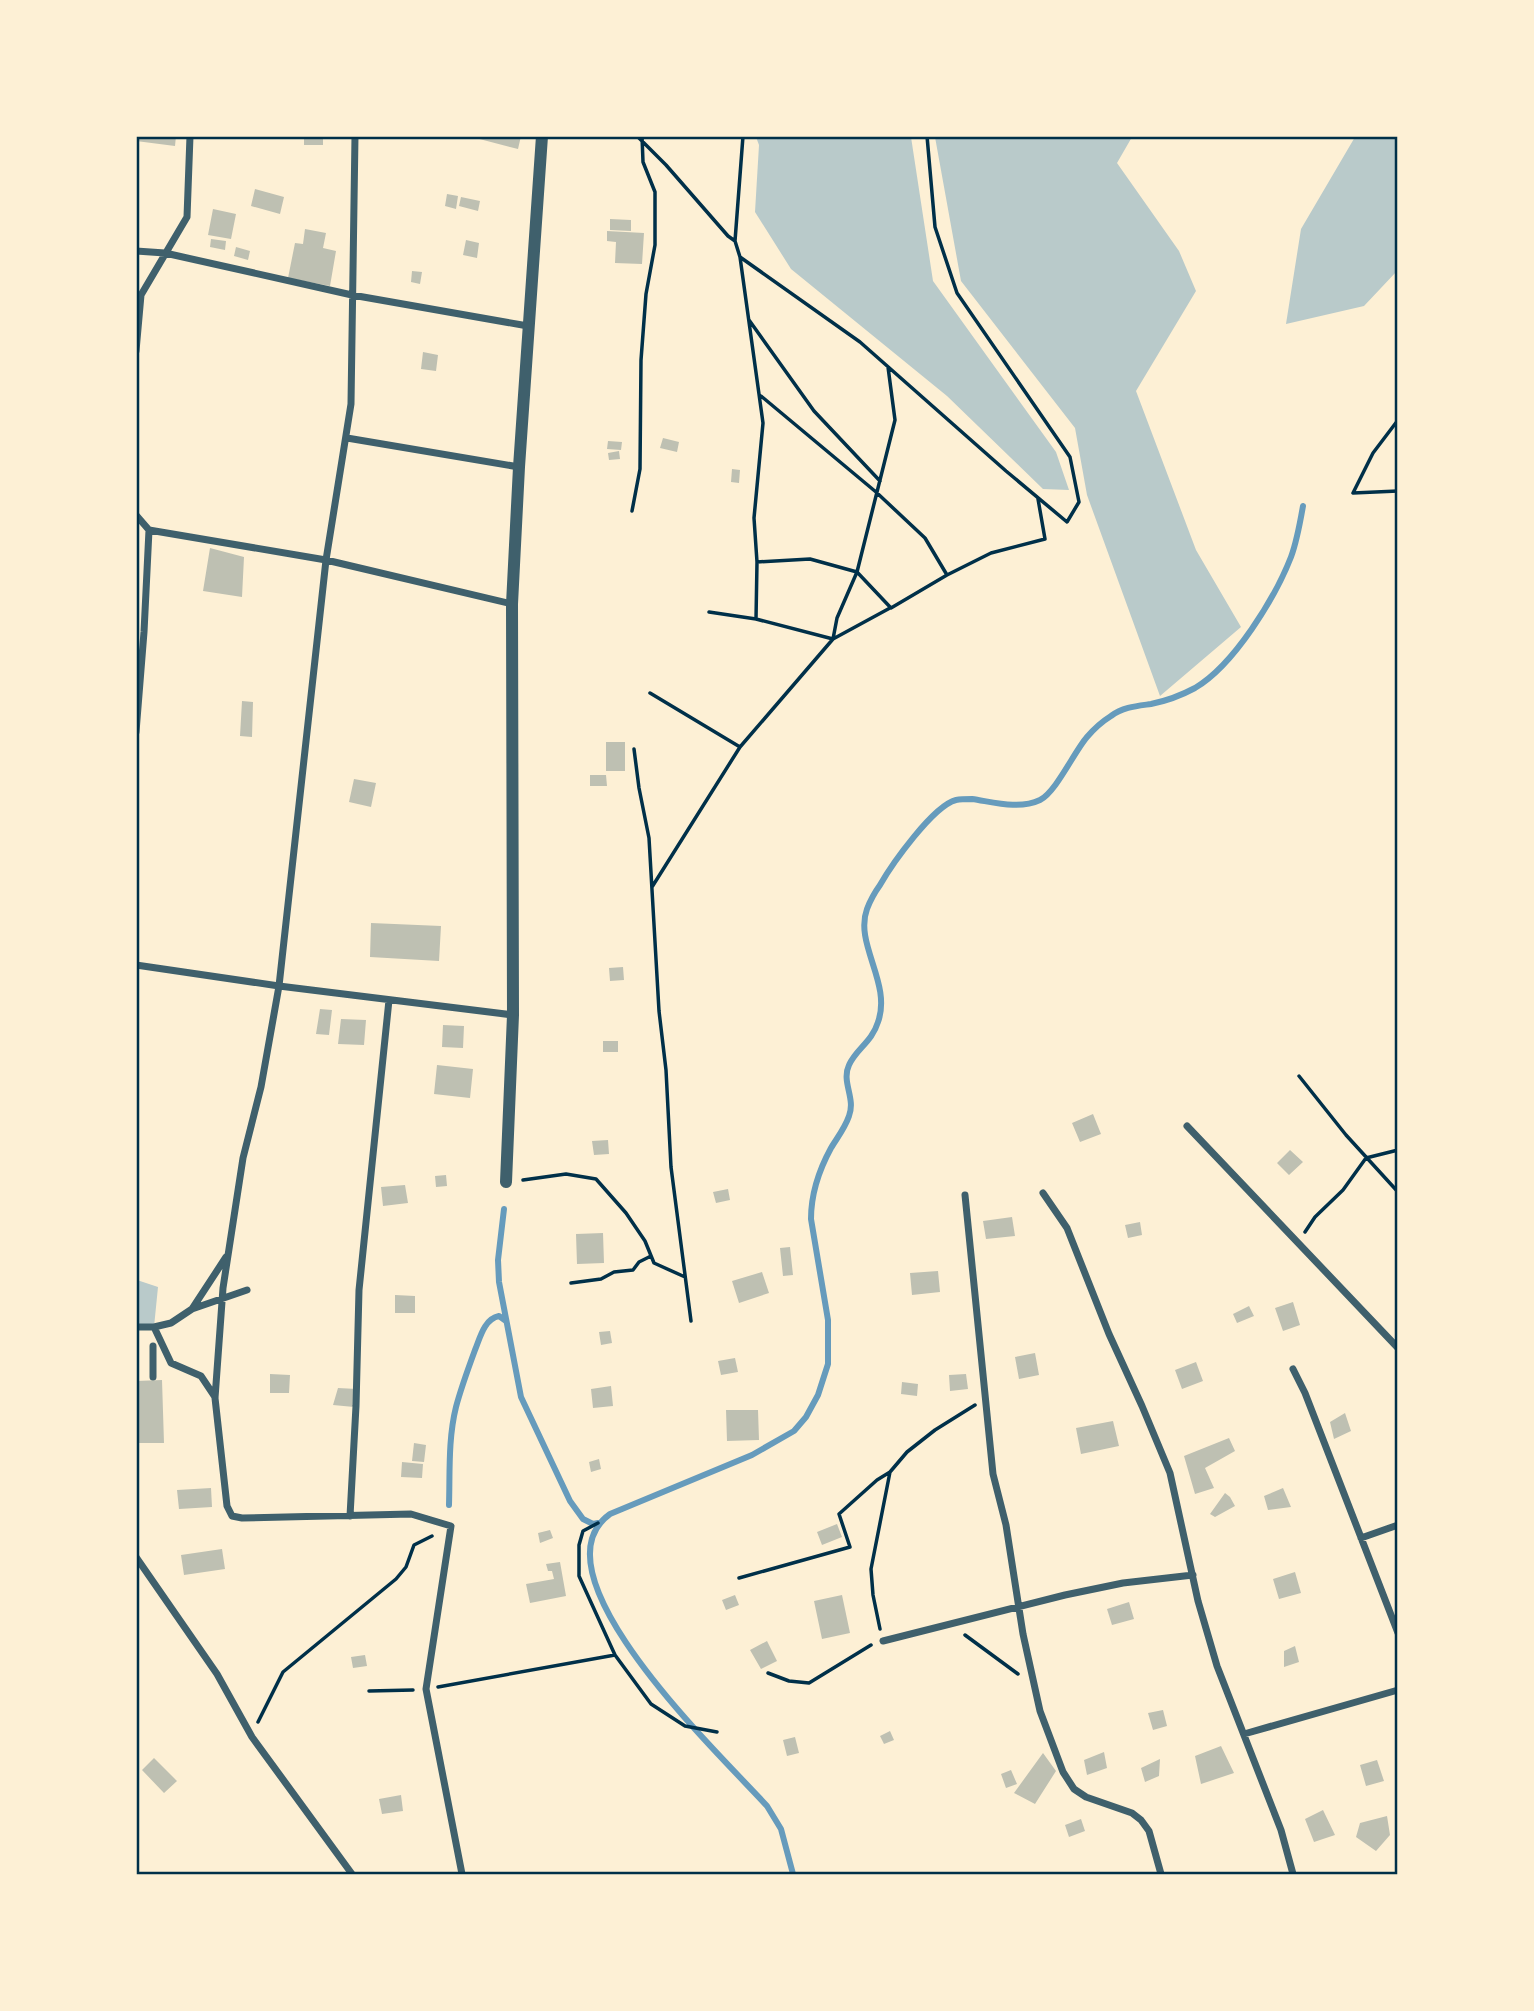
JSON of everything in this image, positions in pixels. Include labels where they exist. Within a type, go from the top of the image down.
[{"type":"street","points":[[136,351],[141,295],[187,217],[190,136]]},
{"type":"street","points":[[355,136],[353,373],[347,438],[326,560],[279,986],[261,1087],[243,1158],[228,1254],[215,1398],[227,1506],[232,1516],[242,1518],[411,1514],[451,1526],[426,1689],[463,1874]]},
{"type":"street","points":[[506,1182],[513,1015],[512,604],[542,136]]},
{"type":"street","points":[[136,251],[165,253],[352,295],[528,326]]},
{"type":"street","points":[[347,438],[519,467]]},
{"type":"street","points":[[136,515],[149,530],[326,560],[512,604]]},
{"type":"street","points":[[136,732],[149,530]]},
{"type":"street","points":[[136,965],[513,1015]]},
{"type":"street","points":[[350,1516],[359,1290],[389,1000]]},
{"type":"street","points":[[1186,1126],[1398,1348]]},
{"type":"street","points":[[1043,1193],[1066,1228],[1170,1473],[1217,1666],[1281,1830],[1293,1874]]},
{"type":"street","points":[[965,1195],[993,1474],[1006,1525],[1018,1607],[1037,1697],[1063,1772],[1074,1789],[1086,1797],[1132,1813],[1141,1820],[1149,1831],[1161,1874]]},
{"type":"street","points":[[192,1309],[228,1254]]},
{"type":"street","points":[[136,1327],[171,1323],[192,1309],[247,1290]]},
{"type":"street","points":[[154,1327],[171,1363],[201,1376],[215,1398]]},
{"type":"street","points":[[153,1377],[152,1346],[162,1344]]},
{"type":"street","points":[[1293,1369],[1305,1393],[1398,1633]]},
{"type":"street","points":[[1362,1538],[1398,1525]]},
{"type":"street","points":[[136,1557],[217,1674],[252,1737],[352,1874]]},
{"type":"street","points":[[883,1641],[1123,1583],[1193,1575]]},
{"type":"street","points":[[1244,1734],[1398,1690]]},
{"type":"path","points":[[636,136],[642,139],[735,241]]},
{"type":"path","points":[[740,257],[860,342],[1067,522],[1079,502],[1070,457],[957,293],[935,227],[927,136]]},
{"type":"path","points":[[744,137],[735,241],[740,257],[763,423],[754,518],[757,562],[756,620]]},
{"type":"path","points":[[632,511],[640,469],[642,347],[646,294],[655,245],[655,192],[643,162],[642,139]]},
{"type":"path","points":[[748,318],[814,411],[880,481]]},
{"type":"path","points":[[834,639],[837,618],[857,572],[895,420],[887,365]]},
{"type":"path","points":[[761,396],[876,492],[925,538],[947,575]]},
{"type":"path","points":[[1398,420],[1373,453],[1353,493],[1398,491]]},
{"type":"path","points":[[652,887],[740,747],[834,639],[991,553],[1045,539],[1038,498]]},
{"type":"path","points":[[757,562],[810,559],[857,572],[891,608]]},
{"type":"path","points":[[709,612],[756,620],[834,639]]},
{"type":"path","points":[[650,693],[740,747]]},
{"type":"path","points":[[634,749],[649,838],[671,1167],[691,1321]]},
{"type":"path","points":[[1299,1076],[1366,1158],[1398,1192]]},
{"type":"path","points":[[1298,1242],[1315,1217],[1343,1190],[1366,1158],[1398,1150]]},
{"type":"path","points":[[506,1182],[566,1174],[596,1179],[626,1213],[654,1263],[685,1277]]},
{"type":"path","points":[[1393,1188],[1398,1179]]},
{"type":"path","points":[[571,1283],[601,1279],[614,1272],[633,1270],[639,1262],[652,1256]]},
{"type":"path","points":[[738,1578],[850,1547],[839,1514],[890,1472],[907,1452],[935,1430],[985,1399]]},
{"type":"path","points":[[768,1673],[789,1681],[809,1684],[863,1648],[883,1641],[873,1595],[871,1569],[890,1472]]},
{"type":"path","points":[[598,1523],[583,1531],[579,1545],[579,1576],[615,1655],[651,1704],[685,1726],[717,1732]]},
{"type":"path","points":[[252,1737],[283,1672],[396,1579],[406,1567],[414,1545],[451,1526]]},
{"type":"path","points":[[948,1625],[995,1655],[1020,1675],[1037,1697]]},
{"type":"path","points":[[369,1691],[426,1689],[615,1655]]},
{"type":"shaded area","points":[[756,137],[911,137],[933,281],[1056,452],[1069,490],[1043,489],[947,396],[791,269],[755,212],[759,145]]},
{"type":"shaded area","points":[[935,137],[1132,137],[1117,163],[1179,251],[1196,291],[1136,391],[1196,550],[1241,627],[1160,696],[1087,495],[1075,428],[961,281]]},
{"type":"shaded area","points":[[1355,137],[1397,137],[1397,271],[1364,306],[1286,324],[1301,229]]},
{"type":"shaded area","points":[[137,1280],[158,1287],[154,1327],[137,1327]]},
{"type":"building","points":[[136,136],[176,136],[175,146],[136,141]]},
{"type":"building","points":[[304,136],[323,136],[323,145],[304,145]]},
{"type":"building","points":[[468,136],[521,136],[518,149]]},
{"type":"building","points":[[255,189],[284,197],[280,214],[251,206]]},
{"type":"building","points":[[447,194],[458,196],[456,209],[445,206]]},
{"type":"building","points":[[461,197],[480,201],[478,211],[459,206]]},
{"type":"building","points":[[213,209],[236,214],[231,239],[208,235]]},
{"type":"building","points":[[610,219],[631,220],[631,231],[610,230]]},
{"type":"building","points":[[305,229],[326,233],[323,248],[336,251],[330,286],[288,278],[295,243],[303,244]]},
{"type":"building","points":[[607,231],[644,233],[642,264],[615,263],[616,242],[607,241]]},
{"type":"building","points":[[211,239],[226,241],[225,250],[210,247]]},
{"type":"building","points":[[466,240],[479,243],[477,258],[463,255]]},
{"type":"building","points":[[236,247],[250,251],[248,260],[234,256]]},
{"type":"building","points":[[412,271],[422,272],[420,284],[411,282]]},
{"type":"building","points":[[423,352],[438,355],[436,371],[421,369]]},
{"type":"building","points":[[663,438],[679,442],[677,452],[660,448]]},
{"type":"building","points":[[608,441],[622,442],[621,450],[607,449]]},
{"type":"building","points":[[619,451],[620,459],[609,460],[608,453]]},
{"type":"building","points":[[732,469],[740,470],[739,483],[731,482]]},
{"type":"building","points":[[210,548],[244,557],[242,597],[203,591]]},
{"type":"building","points":[[242,701],[253,702],[252,737],[240,736]]},
{"type":"building","points":[[606,742],[625,742],[625,771],[606,771]]},
{"type":"building","points":[[590,775],[606,775],[607,786],[590,786]]},
{"type":"building","points":[[354,779],[376,783],[371,807],[349,802]]},
{"type":"building","points":[[371,923],[441,926],[439,961],[370,957]]},
{"type":"building","points":[[623,967],[624,980],[610,981],[609,968]]},
{"type":"building","points":[[320,1009],[332,1010],[329,1035],[316,1034]]},
{"type":"building","points":[[341,1019],[366,1020],[364,1045],[338,1044]]},
{"type":"building","points":[[443,1025],[464,1026],[463,1048],[442,1047]]},
{"type":"building","points":[[603,1041],[618,1041],[618,1052],[603,1052]]},
{"type":"building","points":[[437,1065],[473,1069],[470,1098],[434,1094]]},
{"type":"building","points":[[1093,1114],[1101,1134],[1080,1142],[1072,1123]]},
{"type":"building","points":[[608,1140],[609,1154],[594,1155],[592,1141]]},
{"type":"building","points":[[1290,1150],[1303,1162],[1289,1175],[1277,1163]]},
{"type":"building","points":[[446,1175],[447,1186],[436,1187],[435,1176]]},
{"type":"building","points":[[405,1185],[408,1203],[383,1206],[381,1187]]},
{"type":"building","points":[[728,1189],[730,1200],[716,1203],[713,1192]]},
{"type":"building","points":[[1012,1217],[1015,1236],[986,1239],[983,1221]]},
{"type":"building","points":[[1140,1222],[1142,1235],[1128,1238],[1125,1225]]},
{"type":"building","points":[[603,1233],[604,1263],[577,1264],[576,1234]]},
{"type":"building","points":[[790,1247],[793,1275],[783,1276],[780,1248]]},
{"type":"building","points":[[938,1271],[940,1292],[912,1295],[910,1273]]},
{"type":"building","points":[[762,1272],[769,1293],[739,1303],[732,1281]]},
{"type":"building","points":[[395,1295],[415,1296],[415,1313],[395,1313]]},
{"type":"building","points":[[1293,1302],[1300,1325],[1283,1331],[1275,1308]]},
{"type":"building","points":[[1249,1306],[1254,1316],[1237,1323],[1233,1314]]},
{"type":"building","points":[[610,1331],[612,1343],[601,1345],[599,1332]]},
{"type":"building","points":[[1035,1353],[1039,1375],[1019,1379],[1015,1357]]},
{"type":"building","points":[[735,1358],[738,1372],[721,1375],[718,1361]]},
{"type":"building","points":[[1196,1362],[1203,1381],[1182,1389],[1175,1370]]},
{"type":"building","points":[[270,1374],[290,1375],[289,1393],[270,1393]]},
{"type":"building","points":[[966,1374],[968,1389],[950,1391],[949,1375]]},
{"type":"building","points":[[162,1380],[164,1443],[136,1443],[136,1381]]},
{"type":"building","points":[[902,1382],[918,1384],[917,1396],[901,1394]]},
{"type":"building","points":[[611,1386],[613,1406],[593,1408],[591,1389]]},
{"type":"building","points":[[338,1388],[357,1389],[354,1407],[333,1405]]},
{"type":"building","points":[[726,1410],[758,1410],[759,1440],[727,1441]]},
{"type":"building","points":[[1345,1413],[1351,1431],[1334,1439],[1330,1422]]},
{"type":"building","points":[[1113,1421],[1119,1446],[1081,1454],[1076,1428]]},
{"type":"building","points":[[1229,1438],[1235,1451],[1205,1468],[1214,1488],[1195,1494],[1184,1456]]},
{"type":"building","points":[[414,1443],[426,1445],[424,1462],[412,1461]]},
{"type":"building","points":[[599,1459],[601,1469],[591,1472],[589,1462]]},
{"type":"building","points":[[402,1462],[423,1464],[422,1478],[401,1477]]},
{"type":"building","points":[[211,1488],[212,1507],[179,1509],[177,1490]]},
{"type":"building","points":[[1283,1488],[1291,1507],[1268,1510],[1264,1496]]},
{"type":"building","points":[[1225,1493],[1235,1506],[1215,1517],[1210,1514]]},
{"type":"building","points":[[837,1524],[842,1537],[822,1545],[817,1532]]},
{"type":"building","points":[[550,1530],[553,1538],[540,1543],[538,1533]]},
{"type":"building","points":[[222,1549],[225,1569],[184,1575],[181,1555]]},
{"type":"building","points":[[560,1562],[566,1596],[530,1603],[526,1584],[554,1579],[546,1564]]},
{"type":"building","points":[[1295,1572],[1301,1593],[1279,1599],[1273,1579]]},
{"type":"building","points":[[735,1595],[739,1605],[726,1610],[722,1600]]},
{"type":"building","points":[[842,1595],[850,1633],[822,1639],[814,1601]]},
{"type":"building","points":[[1129,1602],[1134,1619],[1112,1625],[1107,1609]]},
{"type":"building","points":[[767,1641],[777,1661],[761,1669],[750,1650]]},
{"type":"building","points":[[1295,1646],[1299,1662],[1284,1667],[1284,1651]]},
{"type":"building","points":[[365,1655],[367,1666],[353,1668],[351,1657]]},
{"type":"building","points":[[1163,1710],[1167,1726],[1153,1730],[1148,1713]]},
{"type":"building","points":[[890,1731],[894,1740],[884,1744],[880,1736]]},
{"type":"building","points":[[795,1737],[799,1753],[787,1756],[783,1740]]},
{"type":"building","points":[[1221,1746],[1234,1773],[1201,1784],[1195,1756]]},
{"type":"building","points":[[1104,1752],[1107,1768],[1087,1775],[1084,1760]]},
{"type":"building","points":[[1043,1753],[1056,1771],[1035,1804],[1014,1793]]},
{"type":"building","points":[[154,1758],[177,1781],[164,1793],[142,1770]]},
{"type":"building","points":[[1160,1759],[1159,1776],[1145,1782],[1141,1768]]},
{"type":"building","points":[[1377,1760],[1384,1781],[1366,1786],[1360,1765]]},
{"type":"building","points":[[1011,1770],[1017,1784],[1006,1788],[1001,1774]]},
{"type":"building","points":[[401,1795],[403,1811],[382,1814],[379,1799]]},
{"type":"building","points":[[1323,1810],[1335,1835],[1314,1842],[1305,1819]]},
{"type":"building","points":[[1387,1816],[1390,1835],[1376,1851],[1356,1837],[1360,1823]]},
{"type":"building","points":[[1081,1819],[1085,1831],[1069,1837],[1065,1825]]},
{"type":"waterway","points":[[793,1874],[781,1829],[767,1806],[677,1709],[612,1621],[594,1578],[591,1542],[610,1514],[752,1455],[794,1431],[806,1417],[818,1395],[828,1364],[828,1320],[811,1219],[812,1200],[823,1165],[851,1109],[847,1078],[849,1065],[872,1035],[878,1022],[880,993],[868,950],[864,922],[871,900],[894,864],[925,824],[947,805],[964,799],[1015,805],[1040,800],[1052,789],[1087,737],[1108,718],[1125,709],[1157,703],[1179,695],[1210,677],[1252,629],[1275,592],[1293,551],[1303,506]]},
{"type":"waterway","points":[[504,1209],[498,1260],[499,1282],[521,1397],[570,1501],[583,1519],[593,1524],[598,1523]]},
{"type":"waterway","points":[[449,1505],[452,1431],[460,1393],[486,1325],[499,1316],[506,1321]]}]
